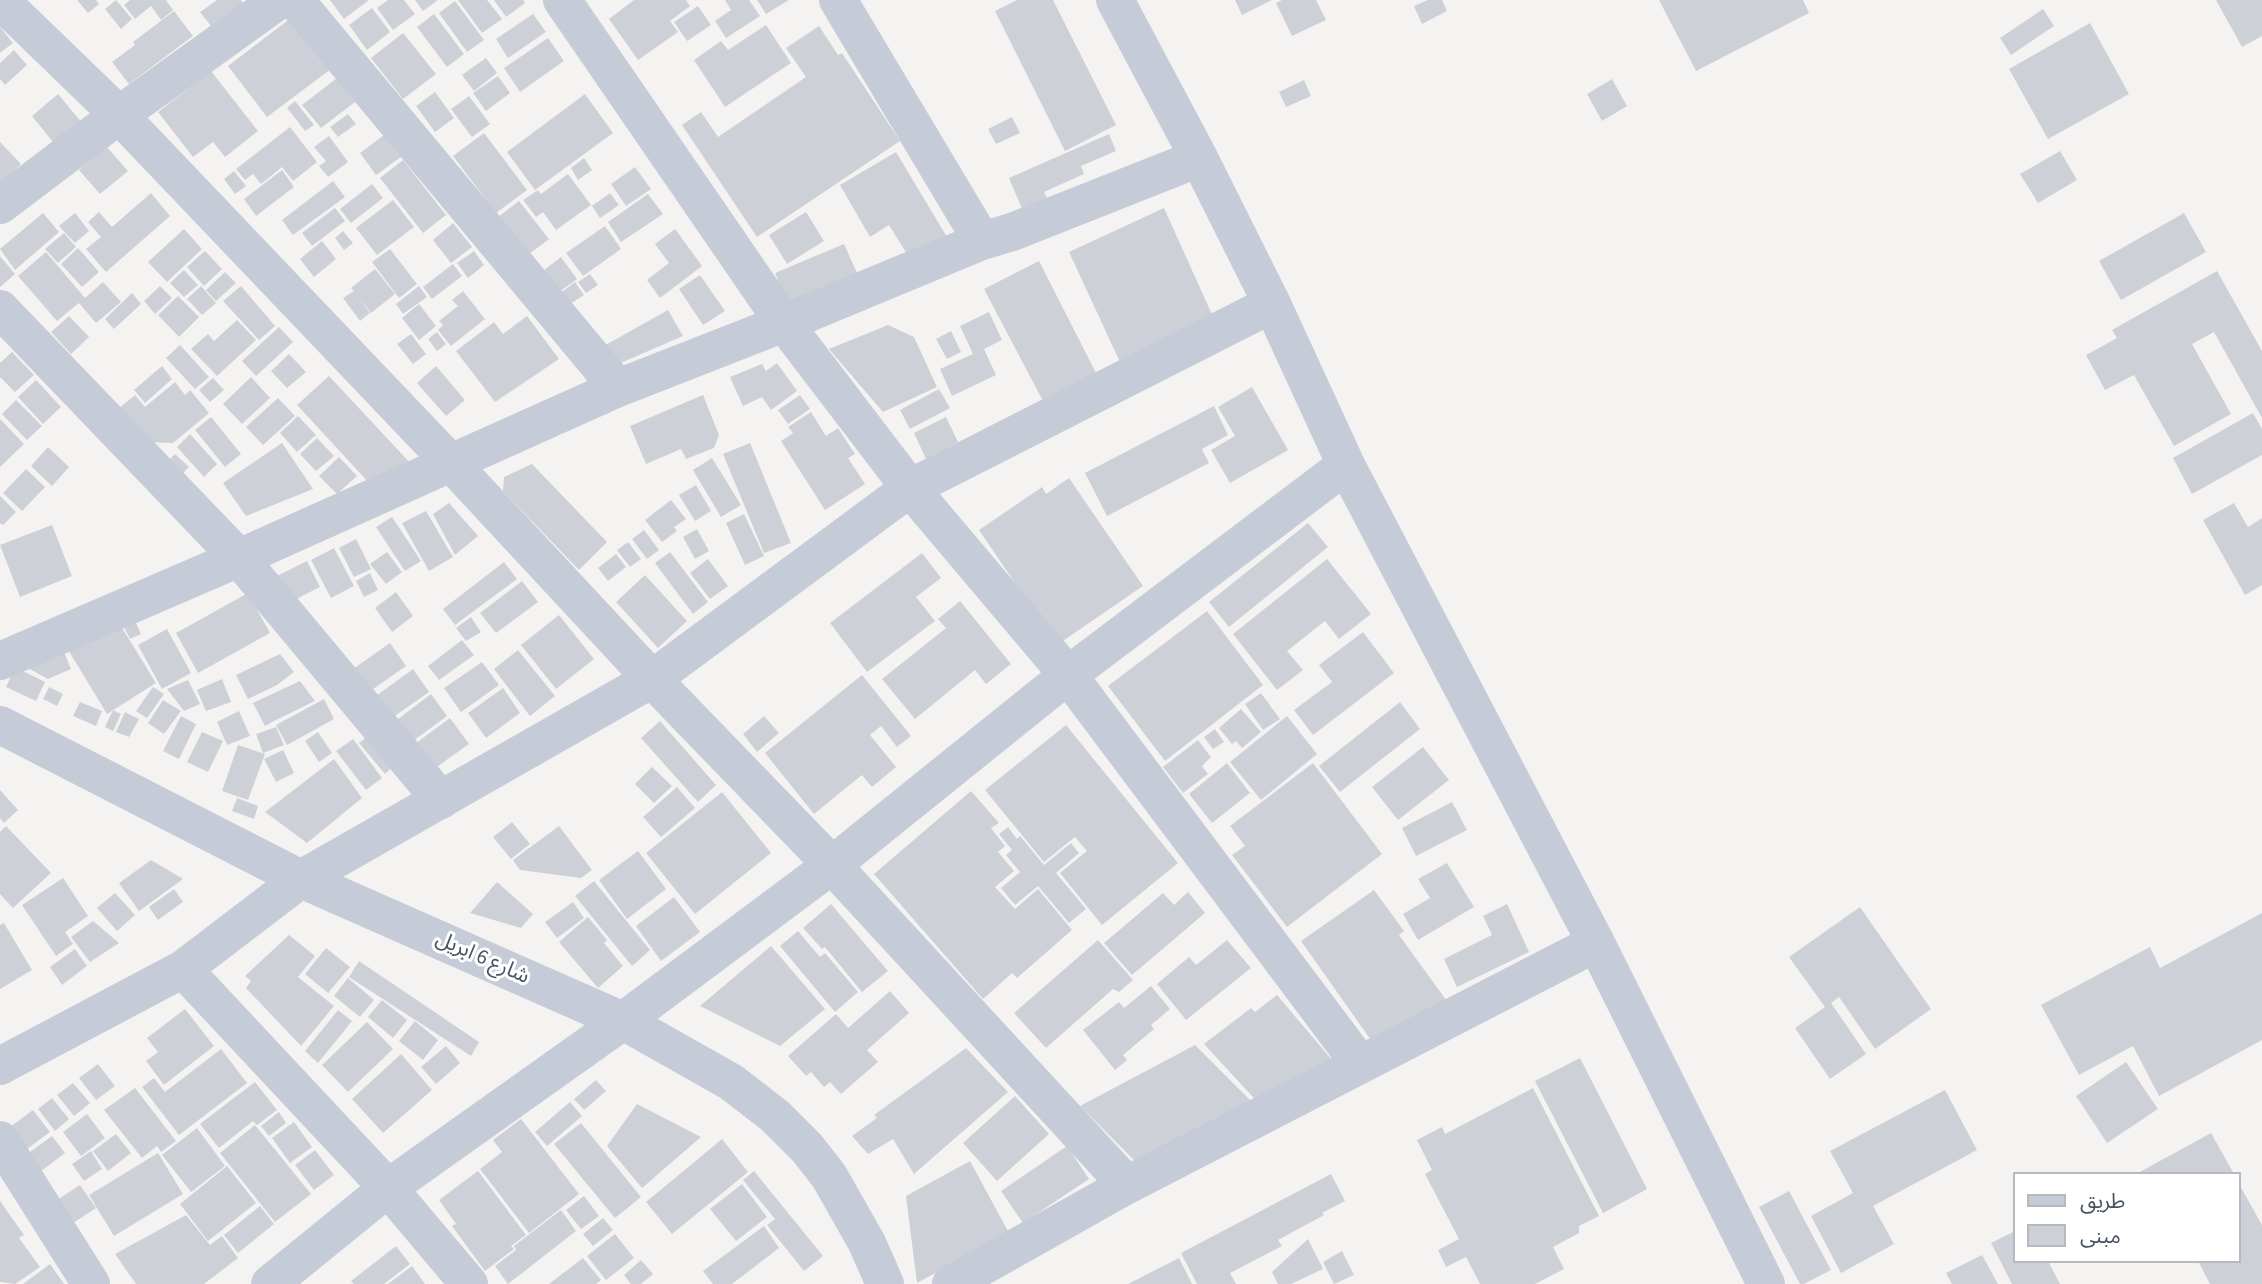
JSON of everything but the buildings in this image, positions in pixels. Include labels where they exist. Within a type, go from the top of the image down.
[{"type":"street","points":[[0,0],[119,115],[451,463],[652,679],[832,865],[1127,1185]]},
{"type":"street","points":[[0,205],[279,0]]},
{"type":"street","points":[[296,0],[618,388]]},
{"type":"street","points":[[562,0],[784,323],[910,488],[1068,675],[1360,1064]]},
{"type":"street","points":[[838,0],[982,241]]},
{"type":"street","points":[[1115,0],[1199,158],[1272,304],[1346,465],[1596,943],[1766,1284]]},
{"type":"street","points":[[0,661],[239,558],[618,388],[982,241],[1012,232],[1199,158]]},
{"type":"street","points":[[0,1066],[183,969],[301,879],[652,679],[910,488],[1272,304]]},
{"type":"street","points":[[0,309],[239,558],[441,800]]},
{"type":"street","points":[[270,1284],[388,1188],[623,1021],[832,865],[1068,675],[1346,465]]},
{"type":"street","name":"شارع 6 ابريل","points":[[0,725],[301,879],[623,1021],[731,1082],[775,1116],[807,1148],[829,1176],[867,1243],[885,1284]]},
{"type":"street","points":[[951,1284],[1127,1185],[1596,943]]},
{"type":"street","points":[[183,969],[388,1188],[469,1284]]},
{"type":"street","points":[[0,1140],[91,1284]]}]
